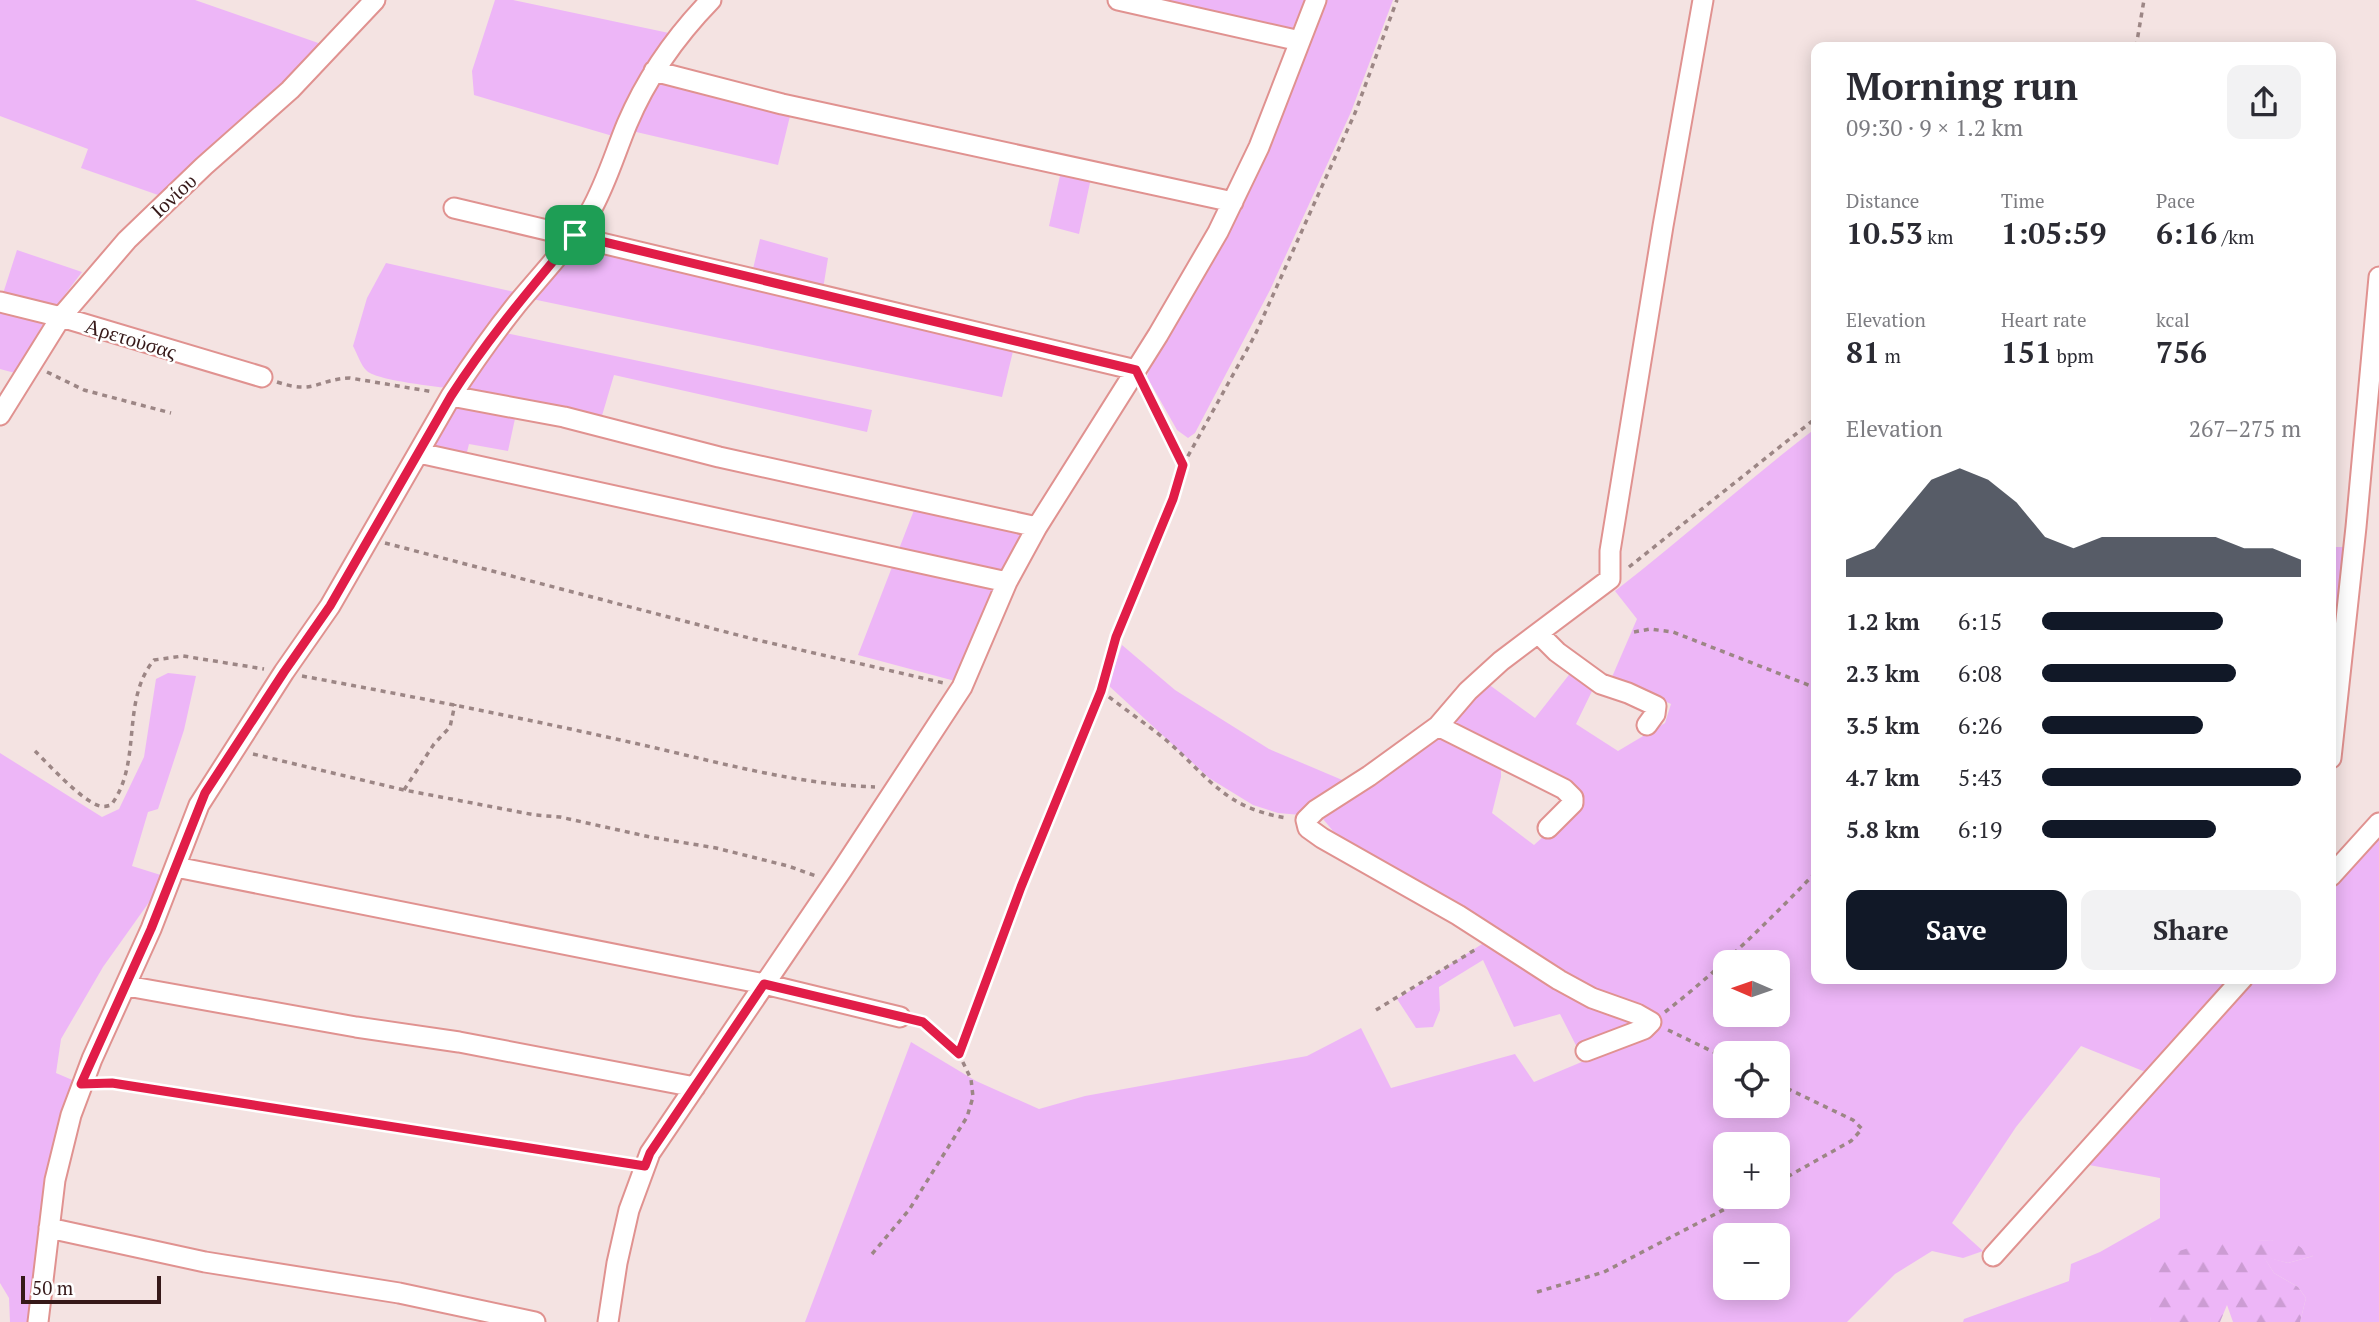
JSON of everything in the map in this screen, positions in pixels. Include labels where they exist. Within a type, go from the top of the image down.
[{"type":"street","name":"Ιονίου","points":[[0,415],[61,317],[142,224],[290,90],[375,0]]},
{"type":"street","points":[[38,1322],[62,1147],[81,1084],[127,986],[200,805],[284,672],[330,606],[451,396],[494,334],[575,235],[604,184],[627,124],[654,71],[710,0]]},
{"type":"street","points":[[1118,0],[1300,41]]},
{"type":"street","points":[[608,1322],[629,1210],[650,1153],[834,883],[962,687],[1007,582],[1037,527],[1184,293],[1233,202],[1259,147],[1316,0]]},
{"type":"street","points":[[1586,1051],[1644,1029],[1651,1022],[1637,1014],[1592,998],[1458,915],[1322,838],[1308,828],[1306,820],[1316,810],[1438,726],[1468,691],[1501,661],[1610,579],[1612,537],[1703,0]]},
{"type":"street","points":[[654,71],[782,104],[1233,202]]},
{"type":"street","points":[[454,208],[1136,370]]},
{"type":"street","points":[[2336,712],[2379,278]]},
{"type":"street","name":"Αρετούσας","points":[[0,302],[61,317],[262,377]]},
{"type":"street","points":[[451,396],[564,417],[719,457],[1037,527]]},
{"type":"street","points":[[419,453],[1007,582]]},
{"type":"street","points":[[1539,634],[1557,652],[1601,684],[1656,706],[1656,714],[1647,724]]},
{"type":"street","points":[[1438,726],[1564,789],[1573,798],[1573,803],[1548,828]]},
{"type":"street","points":[[2336,870],[2379,823]]},
{"type":"street","points":[[176,867],[764,984],[900,1017]]},
{"type":"street","points":[[1993,1256],[2238,984]]},
{"type":"street","points":[[127,986],[356,1027],[459,1042],[695,1087]]},
{"type":"street","points":[[49,1228],[205,1262],[399,1293],[535,1322]]},
{"type":"path","points":[[959,1054],[1021,887],[1101,691],[1116,637],[1173,499],[1183,465],[1255,335],[1355,113],[1397,0]]},
{"type":"path","points":[[2137,42],[2144,0]]},
{"type":"path","points":[[32,362],[68,384],[84,390],[171,414]]},
{"type":"path","points":[[1136,370],[1183,465]]},
{"type":"path","points":[[262,377],[296,388],[309,389],[339,378],[350,378],[451,396]]},
{"type":"path","points":[[1610,579],[1645,556],[1811,422]]},
{"type":"path","points":[[369,538],[708,628],[962,687]]},
{"type":"path","points":[[1634,632],[1650,629],[1673,632],[1811,686]]},
{"type":"path","points":[[35,751],[92,802],[102,807],[111,805],[124,780],[140,685],[147,669],[154,660],[183,656],[455,704],[760,771],[840,785],[897,788]]},
{"type":"path","points":[[1101,691],[1167,741],[1208,782],[1242,805],[1263,814],[1306,820]]},
{"type":"path","points":[[404,790],[434,744],[450,727],[455,704]]},
{"type":"path","points":[[234,750],[404,790],[716,848],[788,866],[834,883]]},
{"type":"path","points":[[1713,1052],[1651,1022],[1688,993],[1770,919],[1811,877]]},
{"type":"path","points":[[1376,1010],[1471,954],[1490,937]]},
{"type":"path","points":[[872,1254],[909,1210],[967,1117],[973,1097],[971,1079],[959,1054],[923,1022],[900,1017]]},
{"type":"path","points":[[81,1084],[112,1083],[645,1166]]},
{"type":"path","points":[[1790,1090],[1853,1120],[1862,1129],[1851,1141],[1790,1175]]},
{"type":"path","points":[[1537,1292],[1604,1272],[1725,1209]]},
{"type":"green space","points":[[0,0],[195,0],[324,45],[270,100],[161,196],[81,168],[88,149],[0,116]]},
{"type":"green space","points":[[495,0],[513,0],[669,33],[639,83],[616,137],[474,95],[472,71]]},
{"type":"green space","points":[[1159,0],[1305,0],[1292,30]]},
{"type":"green space","points":[[1326,0],[1393,0],[1351,112],[1270,290],[1195,433],[1188,438],[1177,430],[1147,377],[1150,366],[1231,227]]},
{"type":"green space","points":[[662,79],[791,112],[778,165],[632,131],[650,95]]},
{"type":"green space","points":[[1061,171],[1091,178],[1079,234],[1049,226]]},
{"type":"green space","points":[[760,239],[828,258],[823,289],[1014,347],[1002,397],[532,299],[580,243],[749,286]]},
{"type":"green space","points":[[17,250],[82,272],[43,324],[15,373],[0,369],[0,303]]},
{"type":"green space","points":[[386,263],[515,292],[486,329],[872,410],[867,432],[614,375],[601,419],[516,414],[508,451],[469,444],[466,456],[431,448],[465,390],[413,384],[373,375],[365,369],[353,346],[367,298]]},
{"type":"green space","points":[[1811,432],[1811,984],[2227,984],[2148,1073],[2081,1046],[2016,1127],[1952,1223],[1983,1251],[1963,1258],[1932,1251],[1895,1274],[1847,1322],[805,1322],[911,1042],[976,1081],[1039,1109],[1085,1096],[1307,1056],[1361,1028],[1391,1088],[1515,1054],[1534,1082],[1584,1061],[1560,1014],[1514,1027],[1483,960],[1439,987],[1440,1010],[1433,1027],[1416,1028],[1397,999],[1496,935],[1333,831],[1323,819],[1331,809],[1356,797],[1426,741],[1440,739],[1501,765],[1501,777],[1492,813],[1534,845],[1577,806],[1452,724],[1484,681],[1535,718],[1572,671],[1594,687],[1576,724],[1618,751],[1665,723],[1671,704],[1612,677],[1637,619],[1615,591]]},
{"type":"green space","points":[[916,505],[1024,531],[955,681],[858,655]]},
{"type":"green space","points":[[2336,547],[2346,547],[2336,635]]},
{"type":"green space","points":[[1122,645],[1175,690],[1269,749],[1347,782],[1301,815],[1278,813],[1253,805],[1209,778],[1108,685]]},
{"type":"green space","points":[[168,673],[196,676],[184,730],[158,809],[148,812],[132,866],[167,877],[103,967],[61,1039],[56,1073],[77,1082],[34,1322],[10,1322],[9,1298],[0,1283],[0,753],[102,817],[119,809],[144,757],[156,679]]},
{"type":"green space","points":[[2379,835],[2379,1322],[2300,1322],[2306,1298],[2298,1287],[2274,1273],[2263,1256],[2288,1263],[2313,1256],[2271,1240],[2242,1242],[2154,1300],[2150,1322],[1963,1322],[1964,1319],[2069,1281],[2071,1264],[2100,1252],[2160,1218],[2160,1178],[2089,1165],[2247,984],[2336,984],[2336,883]]},
{"type":"green space","points":[[2271,1240],[2296,1244],[2313,1256],[2288,1263],[2264,1257],[2274,1273],[2298,1287],[2306,1298],[2300,1322],[2233,1322],[2227,1305],[2220,1322],[2150,1322],[2156,1268],[2173,1253],[2207,1242]]},
{"type":"route","points":[[575,235],[1136,370],[1183,465],[1173,499],[1116,637],[1101,691],[1021,887],[959,1054],[923,1022],[764,984],[650,1153],[645,1166],[112,1083],[81,1084],[127,986],[205,793],[345,583],[451,396],[518,302],[575,235]]}]
